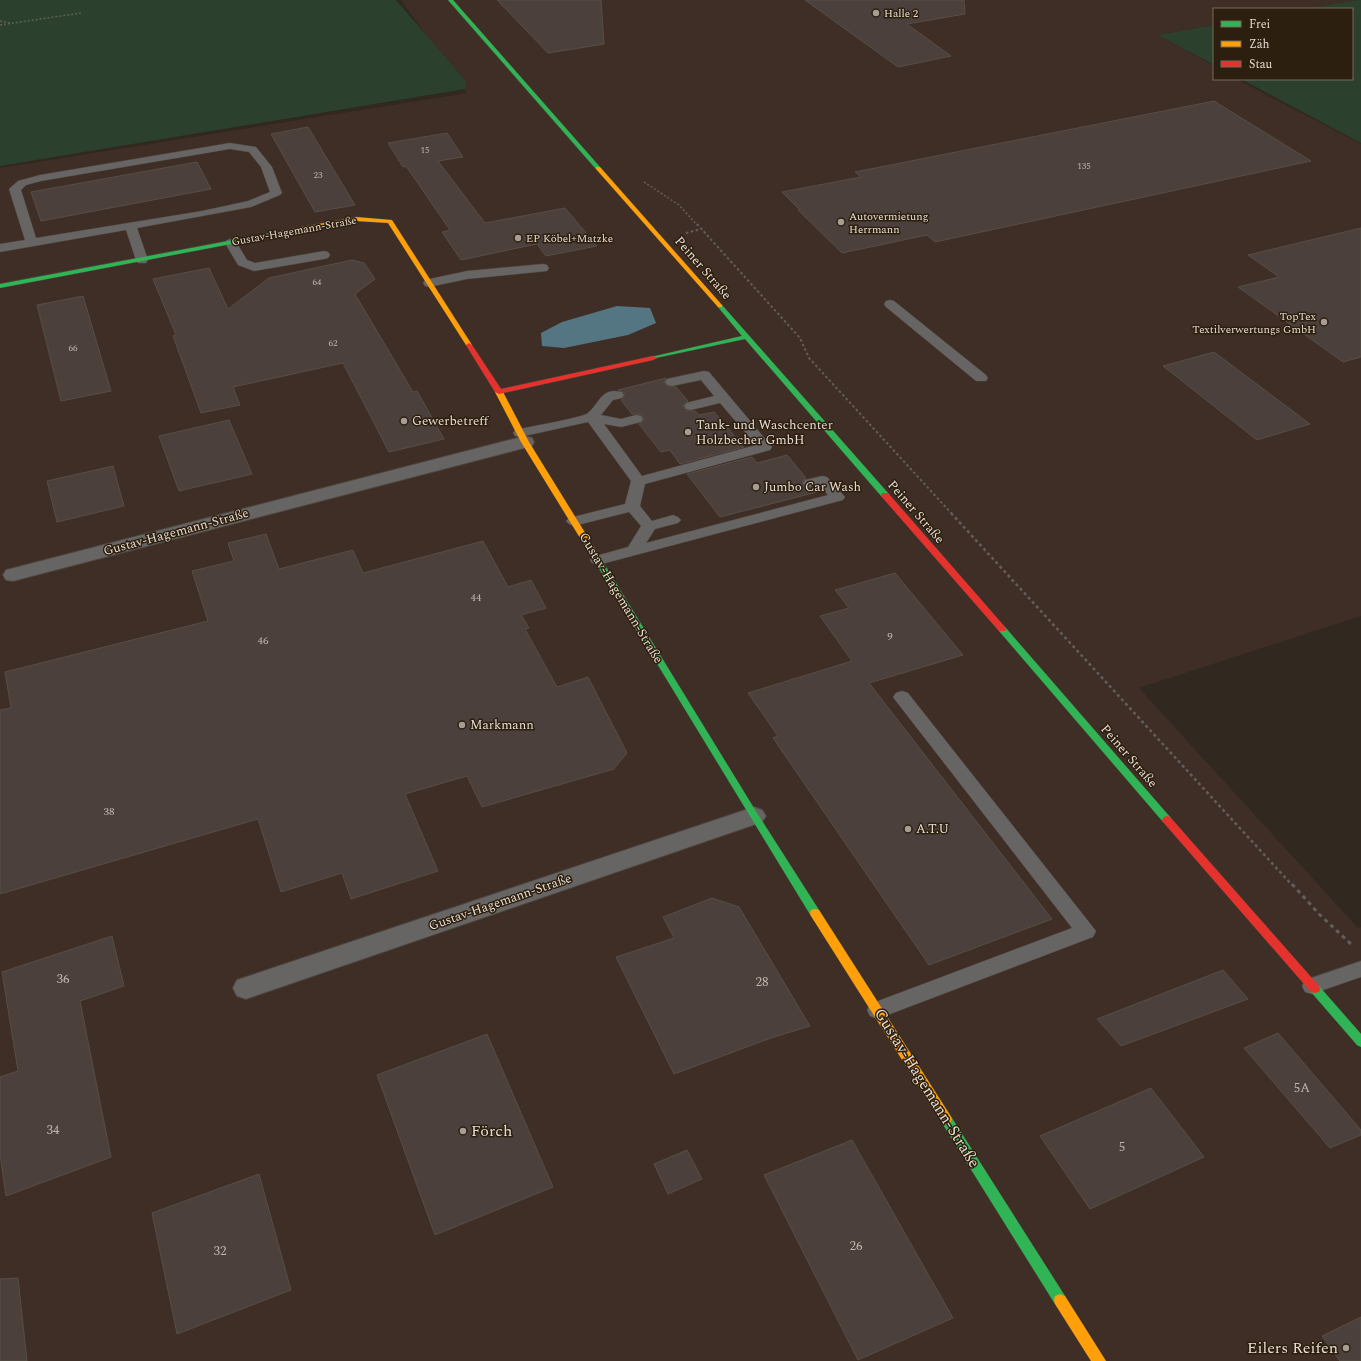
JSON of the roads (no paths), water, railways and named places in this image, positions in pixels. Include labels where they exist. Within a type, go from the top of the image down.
[{"type":"street","name":"Peiner Straße","points":[[450,0],[747,337],[1361,1042]]},
{"type":"street","name":"Gustav-Hagemann-Straße","points":[[0,286],[356,219],[390,221],[499,392],[523,437],[754,816],[1099,1361]]},
{"type":"street","points":[[499,392],[747,337]]},
{"type":"street","name":"Gustav-Hagemann-Straße","points":[[13,575],[523,437]]},
{"type":"street","name":"Gustav-Hagemann-Straße","points":[[246,988],[754,816]]},
{"type":"lane","points":[[0,248],[202,214],[251,204],[276,193],[266,167],[252,149],[230,146],[40,178],[22,183],[15,190],[31,242]]},
{"type":"lane","points":[[130,226],[142,260]]},
{"type":"lane","points":[[231,243],[242,262],[254,267],[324,254]]},
{"type":"lane","points":[[429,283],[467,275],[543,268]]},
{"type":"lane","points":[[890,304],[981,378]]},
{"type":"lane","points":[[638,480],[765,447],[704,375],[672,382]]},
{"type":"lane","points":[[592,417],[608,397],[617,395]]},
{"type":"lane","points":[[691,406],[723,398]]},
{"type":"lane","points":[[523,437],[592,417],[621,423],[636,419]]},
{"type":"lane","points":[[592,417],[638,480],[632,507]]},
{"type":"lane","points":[[598,560],[838,497],[822,480],[810,483]]},
{"type":"lane","points":[[574,521],[632,507]]},
{"type":"lane","points":[[632,507],[649,526]]},
{"type":"lane","points":[[633,551],[649,526],[673,520]]},
{"type":"lane","points":[[877,1010],[1086,931],[902,697]]},
{"type":"lane","points":[[1312,986],[1361,969]]},
{"type":"water","points":[[617,306],[650,308],[656,323],[628,335],[564,348],[542,346],[541,333],[562,322]]},
{"type":"place","name":"Halle 2","points":[[876,13]]},
{"type":"place","name":"Autovermietung Herrmann","points":[[841,222]]},
{"type":"place","name":"EP Köbel+Matzke","points":[[518,238]]},
{"type":"place","name":"TopTex Textilverwertungs GmbH","points":[[1324,322]]},
{"type":"place","name":"Gewerbetreff","points":[[404,421]]},
{"type":"place","name":"Tank- und Waschcenter Holzbecher GmbH","points":[[688,432]]},
{"type":"place","name":"Jumbo Car Wash","points":[[756,487]]},
{"type":"place","name":"Markmann","points":[[462,725]]},
{"type":"place","name":"A.T.U","points":[[908,829]]},
{"type":"place","name":"Förch","points":[[463,1131]]},
{"type":"place","name":"Eilers Reifen","points":[[1346,1348]]}]
